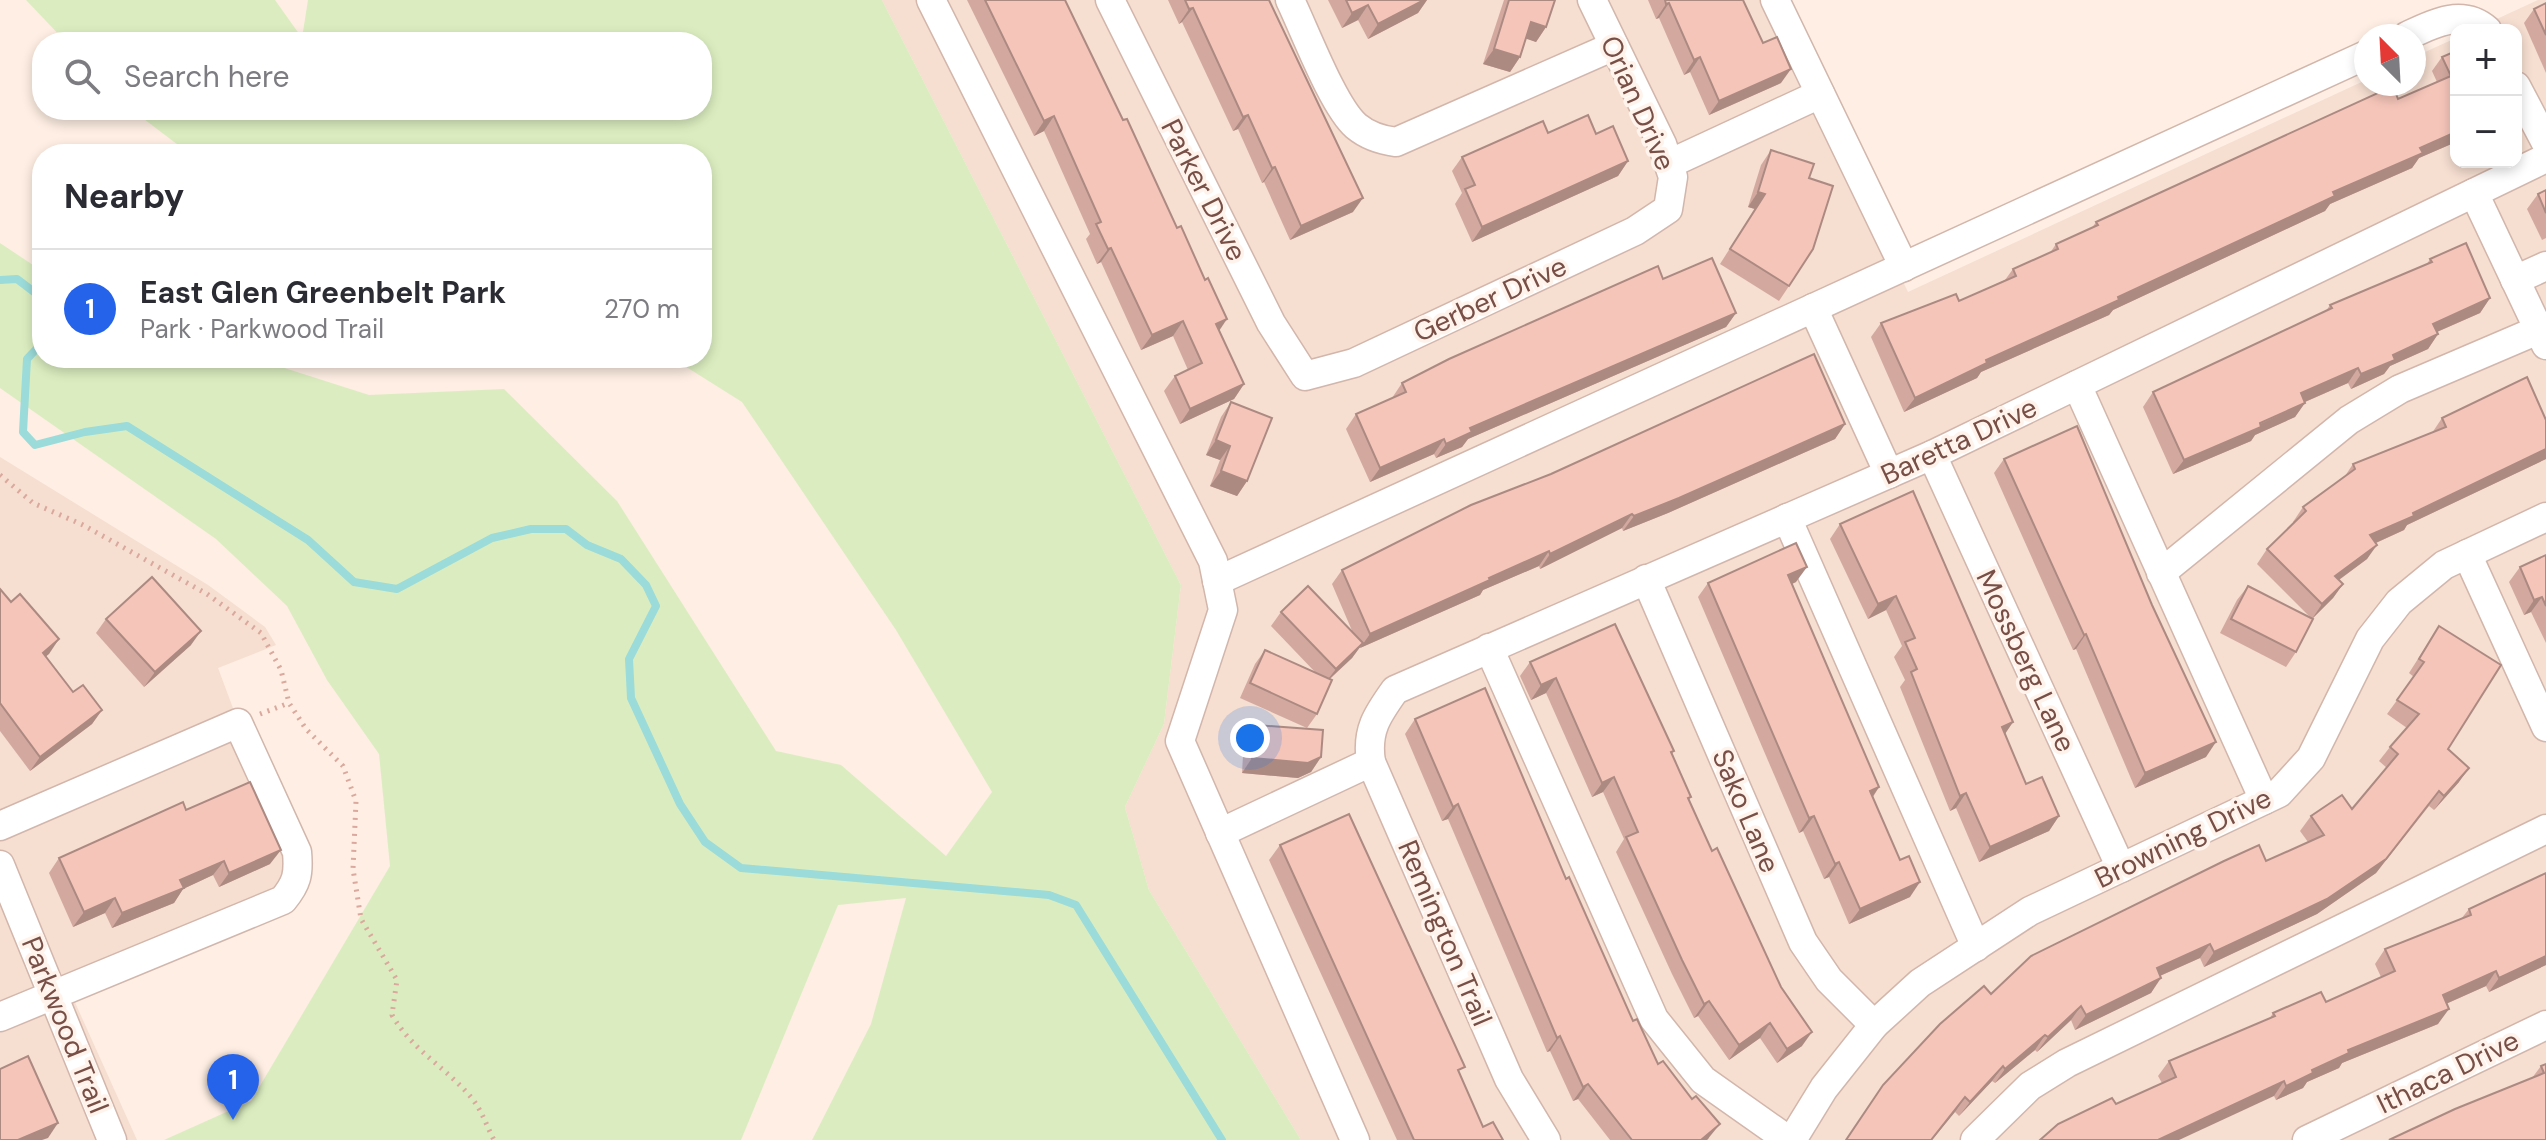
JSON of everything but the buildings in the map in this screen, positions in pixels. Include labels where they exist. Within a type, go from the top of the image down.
[{"type":"street","points":[[931,0],[1213,561],[1223,610],[1180,741],[1355,1140]]},
{"type":"street","name":"Parker Drive","points":[[1110,0],[1271,323],[1305,376]]},
{"type":"street","points":[[1290,0],[1342,107],[1354,125],[1380,140],[1396,142],[1614,46]]},
{"type":"street","name":"Orian Drive","points":[[1592,0],[1669,164],[1673,177],[1668,209]]},
{"type":"street","points":[[1775,0],[1904,267]]},
{"type":"street","points":[[2426,29],[2455,18],[2478,24]]},
{"type":"street","points":[[1217,581],[2354,61]]},
{"type":"street","points":[[1669,164],[1820,94]]},
{"type":"street","points":[[2521,96],[2546,143]]},
{"type":"street","name":"Baretta Drive","points":[[1375,718],[1395,690],[1932,455],[2546,158]]},
{"type":"street","points":[[2161,573],[2349,420],[2400,389],[2542,338],[2474,193]]},
{"type":"street","name":"Gerber Drive","points":[[1305,376],[1354,363],[1635,231],[1668,209]]},
{"type":"street","points":[[2515,280],[2546,266]]},
{"type":"street","points":[[1813,308],[1889,474]]},
{"type":"street","points":[[2077,385],[2264,800]]},
{"type":"street","name":"Mossberg Lane","points":[[1932,455],[2121,868]]},
{"type":"street","name":"Browning Drive","points":[[1790,1140],[1824,1088],[1874,1025],[1920,983],[2030,911],[2279,793],[2311,758],[2370,639],[2399,602],[2444,565],[2546,517]]},
{"type":"street","points":[[1787,518],[1976,947]]},
{"type":"street","points":[[2467,554],[2546,727]]},
{"type":"street","name":"Sako Lane","points":[[1646,579],[1803,942],[1829,980],[1874,1025]]},
{"type":"street","points":[[1489,648],[1654,1019],[1703,1080],[1790,1140]]},
{"type":"street","name":"Remington Trail","points":[[1375,718],[1368,741],[1371,762],[1509,1079],[1546,1140]]},
{"type":"street","points":[[0,826],[238,723],[297,852],[296,884],[283,900],[0,1017]]},
{"type":"street","points":[[1220,833],[1371,762]]},
{"type":"street","points":[[1975,1140],[2030,1086],[2067,1063],[2546,829]]},
{"type":"street","name":"Parkwood Trail","points":[[0,865],[112,1140]]},
{"type":"street","name":"Ithaca Drive","points":[[2307,1140],[2546,1025]]},
{"type":"shaded area","points":[[882,0],[1764,0],[1908,292],[2354,86],[2354,96],[2426,96],[2426,52],[2450,41],[2450,168],[2522,168],[2522,24],[2486,24],[2538,0],[2546,0],[2546,1140],[1301,1140],[1149,890],[1125,807],[1164,724],[1181,585]]},
{"type":"shaded area","points":[[0,457],[208,585],[265,627],[276,645],[218,668],[286,850],[287,866],[280,889],[0,1015]]},
{"type":"shaded area","points":[[73,998],[137,1140],[0,1140],[0,1029]]},
{"type":"green space","points":[[26,0],[275,0],[298,32],[56,32]]},
{"type":"green space","points":[[308,0],[882,0],[1181,585],[1164,724],[1125,807],[1149,890],[1301,1140],[812,1140],[871,1024],[906,898],[838,905],[741,1140],[164,1140],[251,1101],[390,866],[379,754],[327,680],[287,606],[216,539],[0,388],[0,243],[32,264],[32,368],[284,368],[369,395],[504,389],[617,501],[776,751],[841,765],[946,856],[992,792],[896,630],[742,402],[688,368],[712,368],[712,144],[177,144],[145,120],[712,120],[712,32],[303,32]]},
{"type":"waterway","points":[[0,280],[17,279],[32,290]]},
{"type":"waterway","points":[[32,354],[27,359],[23,432],[35,445],[85,432],[127,426],[308,540],[354,582],[397,589],[492,538],[531,529],[566,529],[587,545],[621,559],[646,585],[656,606],[629,659],[631,698],[680,804],[705,842],[741,868],[1049,895],[1076,905],[1222,1140]]},
{"type":"place","name":"East Glen Greenbelt Park","points":[[233,1120]]}]
